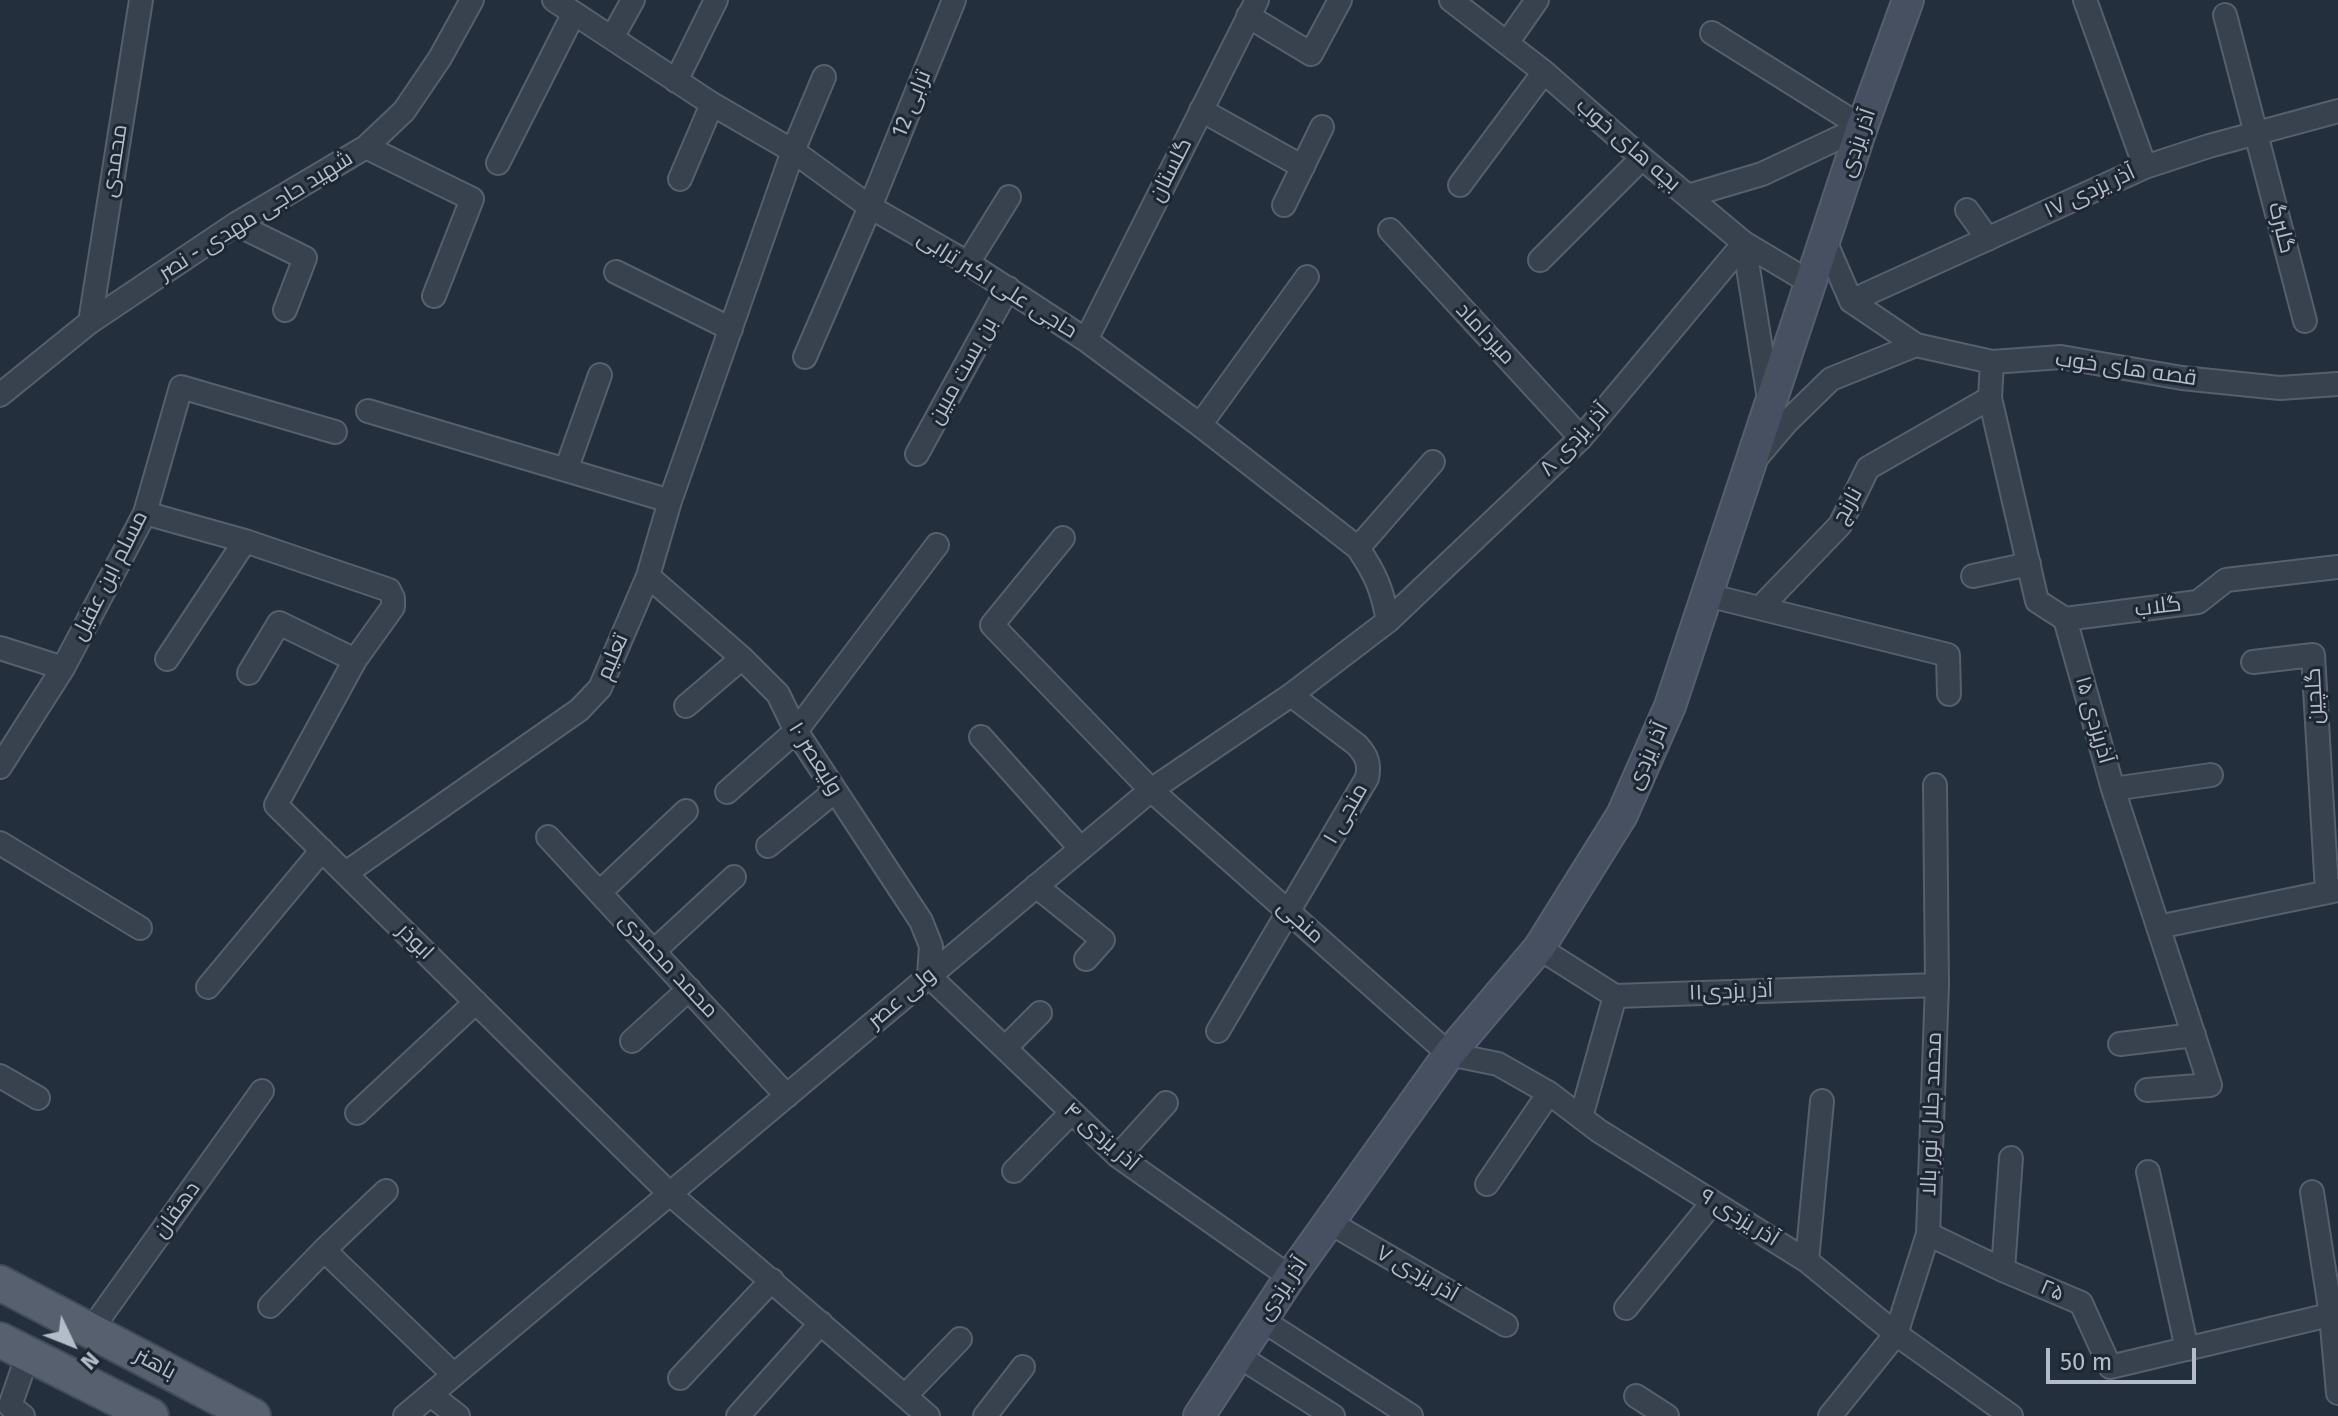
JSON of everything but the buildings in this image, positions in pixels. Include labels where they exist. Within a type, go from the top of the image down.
[{"type":"main road","name":"باهنر","points":[[5,1284],[253,1416]]},
{"type":"main road","points":[[9,1346],[151,1416]]},
{"type":"street","name":"محمدی","points":[[90,322],[141,0]]},
{"type":"street","name":"شهید حاجی مهدی - نصر","points":[[4,385],[90,322],[236,224],[366,147],[404,111],[440,58],[472,0]]},
{"type":"street","name":"حاجی علی اکبر ترابی","points":[[554,0],[712,104],[793,151],[870,207],[968,263],[1086,340],[1358,548],[1375,574],[1388,621]]},
{"type":"street","points":[[612,38],[633,0]]},
{"type":"street","points":[[676,81],[716,0]]},
{"type":"street","name":"ترابی 12","points":[[805,357],[954,0]]},
{"type":"street","points":[[1252,8],[1311,54],[1340,0]]},
{"type":"street","name":"بچه های خوب","points":[[1451,0],[1544,72],[1744,243],[1811,283]]},
{"type":"street","points":[[1507,43],[1537,0]]},
{"type":"street","name":"آذر یزدی","points":[[1199,1416],[1290,1277],[1449,1054],[1539,948],[1622,815],[1670,706],[1769,402],[1908,0]]},
{"type":"street","points":[[2085,0],[2145,167]]},
{"type":"street","name":"گلستان","points":[[1086,340],[1252,8]]},
{"type":"street","points":[[498,163],[574,13]]},
{"type":"street","points":[[2225,15],[2257,134]]},
{"type":"street","points":[[1712,33],[1862,127]]},
{"type":"street","points":[[1460,185],[1544,72]]},
{"type":"street","name":"تعلیم","points":[[346,873],[579,710],[600,688],[648,576],[670,501],[793,151],[824,77]]},
{"type":"street","points":[[680,179],[712,104]]},
{"type":"street","points":[[1201,110],[1303,167]]},
{"type":"street","name":"آذر یزدی ۱۷","points":[[1851,301],[2145,167],[2338,111]]},
{"type":"street","points":[[1284,205],[1322,127]]},
{"type":"street","points":[[1688,196],[1762,174],[1862,127]]},
{"type":"street","name":"گلبرگ","points":[[2257,134],[2305,321]]},
{"type":"street","points":[[366,147],[472,199],[434,296]]},
{"type":"street","points":[[1540,260],[1642,158]]},
{"type":"street","points":[[968,263],[1009,197]]},
{"type":"street","points":[[1967,210],[1988,239]]},
{"type":"street","points":[[236,224],[305,258],[285,310]]},
{"type":"street","name":"میرداماد","points":[[1390,230],[1581,438]]},
{"type":"street","points":[[1825,241],[1851,301]]},
{"type":"street","points":[[1744,243],[1769,402]]},
{"type":"street","name":"۸ آذر یزدی","points":[[1388,621],[1581,438],[1744,243]]},
{"type":"street","points":[[616,272],[731,329]]},
{"type":"street","points":[[1200,425],[1307,277]]},
{"type":"street","name":"بن بست مبین","points":[[917,454],[1008,288]]},
{"type":"street","name":"قصه های خوب","points":[[1851,301],[1916,345],[1992,362],[2061,357],[2182,378],[2280,388],[2338,384]]},
{"type":"street","points":[[1750,466],[1786,423],[1831,379],[1916,345]]},
{"type":"street","points":[[1992,362],[1990,398],[2037,601],[2065,619]]},
{"type":"street","points":[[566,470],[600,375]]},
{"type":"street","name":"مسلم ابن عقیل","points":[[0,767],[63,668],[145,513],[181,387],[335,432]]},
{"type":"street","name":"نارنج","points":[[1760,608],[1840,525],[1868,468],[1990,398]]},
{"type":"street","points":[[368,411],[670,501]]},
{"type":"street","points":[[1358,548],[1433,462]]},
{"type":"street","name":"ابوذر","points":[[145,513],[245,541],[389,590],[393,607],[355,660],[276,805],[670,1194],[928,1416]]},
{"type":"street","name":"منجی","points":[[1063,538],[992,625],[1151,790],[1449,1054]]},
{"type":"street","points":[[167,659],[245,541]]},
{"type":"street","points":[[727,792],[796,731],[937,545]]},
{"type":"street","points":[[1973,576],[2029,564]]},
{"type":"street","name":"گلاب","points":[[2065,619],[2198,602],[2226,580],[2338,567]]},
{"type":"street","name":"۱۰ ولیعصر","points":[[648,576],[742,658],[778,694],[796,731],[921,921],[931,946],[929,976]]},
{"type":"street","points":[[1707,595],[1948,655],[1949,694]]},
{"type":"street","name":"۱۵ آذریزدی","points":[[2065,619],[2113,789],[2210,1085],[2147,1090]]},
{"type":"street","name":"ولی عصر","points":[[405,1416],[1151,790],[1291,695],[1388,621]]},
{"type":"street","points":[[249,673],[279,623],[355,660]]},
{"type":"street","points":[[0,648],[63,668]]},
{"type":"street","name":"گلچین","points":[[2253,662],[2313,655],[2332,891]]},
{"type":"street","points":[[686,706],[742,658]]},
{"type":"street","name":"منجی ۱","points":[[1289,912],[1367,778],[1369,768],[1366,755],[1357,745],[1291,695]]},
{"type":"street","points":[[981,737],[1081,849]]},
{"type":"street","points":[[2113,789],[2211,775]]},
{"type":"street","name":"محمد جلال نور بالا","points":[[1830,1416],[1896,1334],[1928,1234],[1937,985],[1935,785]]},
{"type":"street","points":[[768,846],[835,791]]},
{"type":"street","points":[[600,892],[686,811]]},
{"type":"street","name":"محمد محمدی","points":[[548,837],[787,1096]]},
{"type":"street","points":[[0,843],[140,928]]},
{"type":"street","points":[[208,987],[322,850]]},
{"type":"street","points":[[654,951],[734,877]]},
{"type":"street","points":[[1036,886],[1103,940],[1086,959]]},
{"type":"street","points":[[2158,927],[2332,891]]},
{"type":"street","points":[[1218,1031],[1289,912]]},
{"type":"street","points":[[1539,948],[1615,996],[1581,1117]]},
{"type":"street","name":"۴ آذر یزدی","points":[[929,976],[1118,1156],[1290,1277]]},
{"type":"street","name":"آذر یزدی۱۱","points":[[1615,996],[1937,985]]},
{"type":"street","points":[[632,1041],[689,989]]},
{"type":"street","points":[[357,1113],[476,1002]]},
{"type":"street","points":[[1005,1048],[1040,1013]]},
{"type":"street","points":[[2120,1044],[2194,1035]]},
{"type":"street","name":"آذر یزدی ۹","points":[[1449,1054],[1498,1064],[1549,1093],[1581,1117],[1807,1261],[1896,1334],[2011,1416]]},
{"type":"street","points":[[0,1076],[38,1098]]},
{"type":"street","name":"دهقان","points":[[91,1330],[262,1091]]},
{"type":"street","points":[[1487,1184],[1549,1093]]},
{"type":"street","points":[[1807,1261],[1822,1101]]},
{"type":"street","points":[[1118,1156],[1166,1103]]},
{"type":"street","points":[[1014,1171],[1072,1112]]},
{"type":"street","points":[[2003,1270],[2011,1158]]},
{"type":"street","points":[[2148,1172],[2187,1349]]},
{"type":"street","points":[[270,1306],[386,1191]]},
{"type":"street","points":[[2312,1192],[2335,1314],[2338,1393]]},
{"type":"street","points":[[1626,1308],[1713,1202]]},
{"type":"street","name":"آذر یزدی ۷","points":[[1329,1222],[1506,1325]]},
{"type":"street","name":"۲۵","points":[[1928,1234],[2081,1303],[2110,1367],[2335,1314]]},
{"type":"street","points":[[324,1250],[454,1375]]},
{"type":"street","points":[[680,1378],[772,1280]]},
{"type":"street","points":[[1262,1320],[1411,1416]]},
{"type":"street","points":[[738,1416],[821,1323]]},
{"type":"street","points":[[905,1396],[960,1339]]},
{"type":"street","points":[[9,1346],[10,1406],[23,1416]]},
{"type":"street","points":[[1237,1355],[1333,1416]]},
{"type":"street","points":[[985,1416],[1023,1367]]},
{"type":"street","points":[[431,1395],[458,1416]]},
{"type":"street","points":[[1636,1396],[1667,1416]]}]
